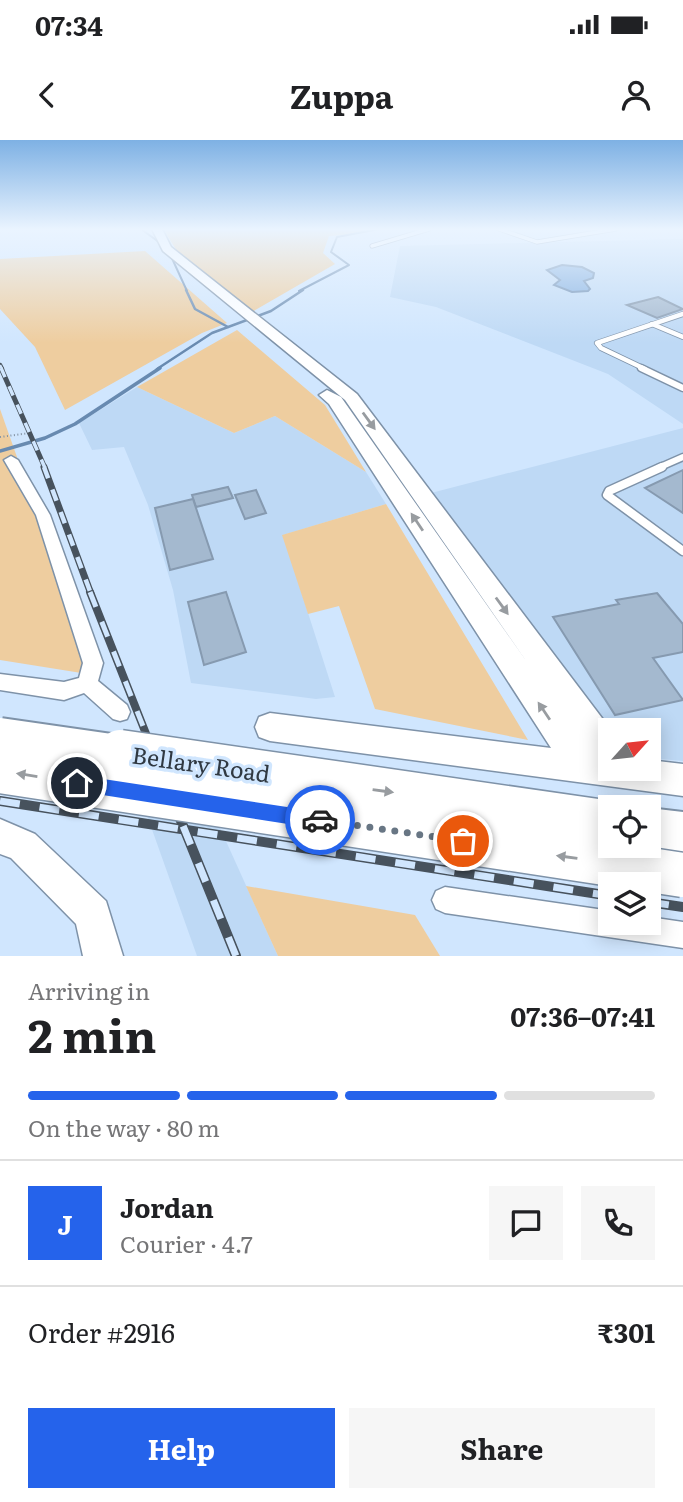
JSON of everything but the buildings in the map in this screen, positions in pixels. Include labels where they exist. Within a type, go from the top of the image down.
[{"type":"highway","name":"Bellary Road","points":[[0,735],[598,821]]},
{"type":"highway","name":"Bellary Road","points":[[0,771],[683,874]]},
{"type":"highway","points":[[661,830],[683,833]]},
{"type":"street","points":[[175,267],[335,401],[598,751]]},
{"type":"street","points":[[189,267],[351,397],[598,750]]},
{"type":"street","points":[[11,460],[34,496],[93,663],[87,684]]},
{"type":"street","points":[[0,682],[64,691],[87,684]]},
{"type":"street","points":[[87,684],[120,712]]},
{"type":"street","points":[[270,727],[598,765]]},
{"type":"street","points":[[662,776],[683,780]]},
{"type":"street","points":[[0,836],[23,846],[93,914],[103,956]]},
{"type":"street","points":[[444,900],[683,935]]},
{"type":"lane","points":[[683,314],[597,343],[601,348],[683,388]]},
{"type":"lane","points":[[652,324],[683,337]]},
{"type":"lane","points":[[683,457],[609,491],[607,495],[683,551]]},
{"type":"path","points":[[0,437],[30,433]]},
{"type":"shaded area","points":[[0,267],[163,267],[227,323],[202,333],[65,410],[35,347],[0,309]]},
{"type":"shaded area","points":[[197,267],[330,267],[252,312]]},
{"type":"shaded area","points":[[396,267],[683,267],[683,424],[608,374],[436,307],[390,297]]},
{"type":"shaded area","points":[[237,330],[325,405],[366,472],[275,416],[234,433],[137,387]]},
{"type":"shaded area","points":[[137,387],[234,433],[275,416],[366,472],[386,504],[283,535],[335,697],[316,699],[191,683],[173,590],[148,505],[124,447],[92,450],[79,423]]},
{"type":"shaded area","points":[[0,409],[94,675],[0,660]]},
{"type":"shaded area","points":[[683,428],[683,761],[662,759],[662,718],[602,718],[431,493]]},
{"type":"shaded area","points":[[386,504],[528,740],[375,709],[339,606],[308,614],[282,535]]},
{"type":"shaded area","points":[[144,807],[216,819],[278,956],[197,956]]},
{"type":"shaded area","points":[[246,886],[415,915],[440,956],[278,956]]},
{"type":"water","points":[[556,267],[582,267],[594,273],[593,278],[584,281],[590,289],[588,291],[572,292],[554,285],[560,280],[547,270]]},
{"type":"waterway","points":[[176,267],[187,291]]},
{"type":"waterway","points":[[299,291],[345,267]]},
{"type":"waterway","points":[[186,290],[195,309],[228,327]]},
{"type":"waterway","points":[[157,369],[212,333],[271,311],[303,290]]},
{"type":"waterway","points":[[0,451],[45,438],[75,424],[160,368]]},
{"type":"railway","points":[[0,365],[2,369]]},
{"type":"railway","points":[[1,368],[45,468]]},
{"type":"railway","points":[[44,467],[91,594]]},
{"type":"railway","points":[[90,592],[154,754]]},
{"type":"railway","points":[[153,752],[177,811]]},
{"type":"railway","points":[[0,783],[177,811]]},
{"type":"railway","points":[[0,801],[185,830]]},
{"type":"railway","points":[[177,811],[598,876]]},
{"type":"railway","points":[[177,811],[185,830]]},
{"type":"railway","points":[[185,830],[598,894]]},
{"type":"railway","points":[[185,830],[236,956]]},
{"type":"railway","points":[[661,886],[683,889]]},
{"type":"railway","points":[[661,904],[683,907]]},
{"type":"way so far","points":[[320,820],[463,841]]},
{"type":"route","points":[[77,783],[320,820]]}]
